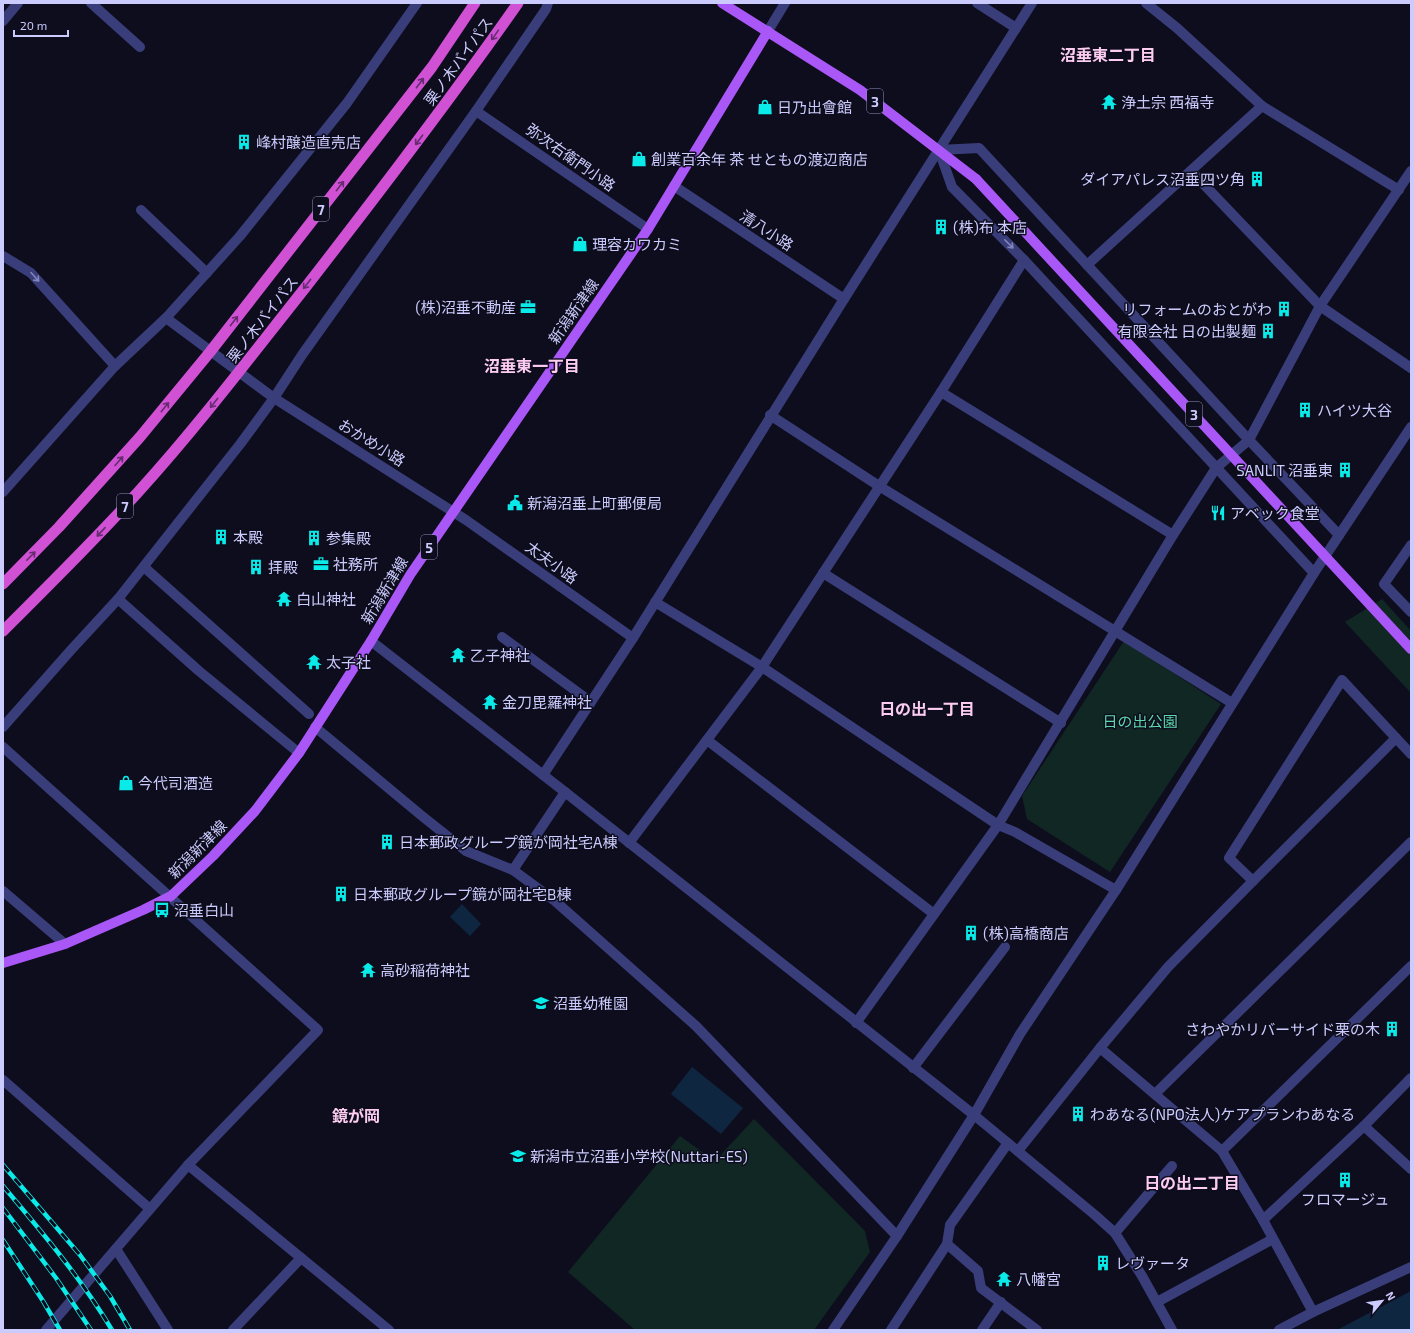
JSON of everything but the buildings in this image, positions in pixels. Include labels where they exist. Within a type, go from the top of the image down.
[{"type":"highway","name":"栗ノ木バイパス","points":[[3,584],[59,527],[140,437],[210,352],[432,67],[475,3]]},
{"type":"highway","name":"栗ノ木バイパス","points":[[3,631],[88,546],[141,489],[193,428],[238,373],[410,152],[473,68],[518,3]]},
{"type":"main road","name":"3","points":[[722,3],[860,90],[976,179],[1411,649]]},
{"type":"main road","name":"新潟新津線","points":[[3,963],[65,944],[143,910],[171,896],[255,811],[299,753],[371,641],[410,575],[648,229],[768,31]]},
{"type":"street","points":[[3,21],[18,3]]},
{"type":"street","points":[[91,3],[140,46]]},
{"type":"street","points":[[3,492],[115,366],[166,318],[240,236],[347,103],[417,3]]},
{"type":"street","points":[[3,727],[118,599],[242,444],[302,355],[476,110],[546,9],[548,3]]},
{"type":"street","points":[[768,31],[785,3]]},
{"type":"street","points":[[977,3],[1016,28]]},
{"type":"street","points":[[543,775],[633,638],[770,415],[1032,3]]},
{"type":"street","points":[[1146,3],[1177,28],[1262,106],[1399,190]]},
{"type":"street","points":[[1087,265],[1262,106]]},
{"type":"street","name":"弥次右衛門小路","points":[[476,110],[648,229]]},
{"type":"street","points":[[939,150],[979,148],[1339,535]]},
{"type":"street","points":[[939,150],[952,187],[1024,260],[1314,573]]},
{"type":"street","points":[[856,1023],[998,825],[1173,535],[1216,468],[1249,440],[1320,306],[1411,170]]},
{"type":"street","points":[[1191,171],[1320,306],[1411,368]]},
{"type":"street","name":"清八小路","points":[[674,186],[844,299]]},
{"type":"street","points":[[141,210],[207,272]]},
{"type":"street","points":[[3,256],[31,272],[115,366]]},
{"type":"street","points":[[629,843],[762,667],[1024,260]]},
{"type":"street","name":"おかめ小路","points":[[166,318],[238,373],[274,398],[453,511]]},
{"type":"street","points":[[940,392],[1173,535]]},
{"type":"street","points":[[770,415],[879,486],[1232,702]]},
{"type":"street","points":[[833,1330],[897,1236],[974,1115],[1020,1034],[1116,890],[1232,702],[1314,573],[1411,427]]},
{"type":"street","name":"太夫小路","points":[[453,511],[633,638]]},
{"type":"street","points":[[1411,545],[1384,584],[1411,612]]},
{"type":"street","points":[[144,567],[309,714]]},
{"type":"street","points":[[823,573],[1060,722]]},
{"type":"street","points":[[118,599],[199,670],[299,753]]},
{"type":"street","points":[[655,602],[762,667],[998,825],[1015,832],[1116,890]]},
{"type":"street","points":[[502,637],[591,702]]},
{"type":"street","points":[[371,641],[974,1115],[1115,1233],[1172,1330]]},
{"type":"street","points":[[1253,881],[1229,858],[1342,680],[1411,754]]},
{"type":"street","points":[[315,727],[466,851],[513,870],[555,901],[696,1026],[897,1236]]},
{"type":"street","points":[[1018,1151],[1100,1048],[1168,967],[1396,738]]},
{"type":"street","points":[[707,740],[934,914]]},
{"type":"street","points":[[3,747],[171,896],[318,1030],[188,1165],[46,1330]]},
{"type":"street","points":[[513,870],[565,792]]},
{"type":"street","points":[[1155,1094],[1411,842]]},
{"type":"street","points":[[3,891],[65,944]]},
{"type":"street","points":[[913,1068],[1005,947]]},
{"type":"street","points":[[1222,1151],[1411,966]]},
{"type":"street","points":[[1100,1048],[1222,1151],[1263,1220],[1313,1312]]},
{"type":"street","points":[[1263,1220],[1364,1126],[1411,1078]]},
{"type":"street","points":[[3,1080],[150,1209]]},
{"type":"street","points":[[1364,1126],[1411,1170]]},
{"type":"street","points":[[891,1330],[947,1244],[950,1225],[1008,1143]]},
{"type":"street","points":[[188,1165],[389,1330]]},
{"type":"street","points":[[1115,1233],[1172,1166]]},
{"type":"street","points":[[1156,1302],[1273,1239]]},
{"type":"street","points":[[947,1244],[978,1271],[981,1288],[1037,1330]]},
{"type":"street","points":[[116,1249],[168,1330]]},
{"type":"street","points":[[233,1330],[302,1258]]},
{"type":"street","points":[[1279,1330],[1313,1312],[1411,1267]]},
{"type":"street","points":[[982,1330],[1001,1302]]},
{"type":"green space","points":[[1382,599],[1411,631],[1411,693],[1345,622]]},
{"type":"green space","name":"日の出公園","points":[[1124,641],[1221,704],[1110,872],[1027,819],[1022,796]]},
{"type":"green space","points":[[754,1119],[865,1231],[870,1252],[814,1330],[635,1330],[568,1272],[680,1136],[715,1161]]},
{"type":"water","points":[[462,904],[481,924],[470,936],[450,917]]},
{"type":"water","points":[[692,1067],[743,1108],[721,1134],[671,1094]]},
{"type":"water","points":[[1411,1291],[1411,1330],[1337,1330]]},
{"type":"railway","points":[[3,1165],[80,1255],[110,1296],[130,1330]]},
{"type":"railway","points":[[3,1186],[74,1274],[112,1330]]},
{"type":"railway","points":[[3,1208],[56,1278],[91,1330]]},
{"type":"railway","points":[[3,1240],[60,1330]]},
{"type":"place","name":"浄土宗 西福寺","points":[[1109,102]]},
{"type":"place","name":"日乃出會館","points":[[765,107]]},
{"type":"place","name":"峰村醸造直売店","points":[[244,142]]},
{"type":"place","name":"創業百余年 茶 せともの渡辺商店","points":[[639,159]]},
{"type":"place","name":"ダイアパレス沼垂四ツ角","points":[[1257,179]]},
{"type":"place","name":"(株)布 本店","points":[[941,227]]},
{"type":"place","name":"理容カワカミ","points":[[580,244]]},
{"type":"place","name":"(株)沼垂不動産","points":[[528,307]]},
{"type":"place","name":"リフォームのおとがわ","points":[[1284,309]]},
{"type":"place","name":"有限会社 日の出製麺","points":[[1268,331]]},
{"type":"place","name":"ハイツ大谷","points":[[1305,410]]},
{"type":"place","name":"SANLIT 沼垂東","points":[[1345,470]]},
{"type":"place","name":"新潟沼垂上町郵便局","points":[[515,503]]},
{"type":"place","name":"アベック食堂","points":[[1218,513]]},
{"type":"place","name":"本殿","points":[[221,537]]},
{"type":"place","name":"参集殿","points":[[314,538]]},
{"type":"place","name":"社務所","points":[[321,564]]},
{"type":"place","name":"拝殿","points":[[256,567]]},
{"type":"place","name":"白山神社","points":[[284,599]]},
{"type":"place","name":"乙子神社","points":[[458,655]]},
{"type":"place","name":"太子社","points":[[314,662]]},
{"type":"place","name":"金刀毘羅神社","points":[[490,702]]},
{"type":"place","name":"今代司酒造","points":[[126,783]]},
{"type":"place","name":"日本郵政グループ鏡が岡社宅A棟","points":[[387,842]]},
{"type":"place","name":"日本郵政グループ鏡が岡社宅B棟","points":[[341,894]]},
{"type":"place","name":"沼垂白山","points":[[162,910]]},
{"type":"place","name":"(株)高橋商店","points":[[971,933]]},
{"type":"place","name":"高砂稲荷神社","points":[[368,970]]},
{"type":"place","name":"沼垂幼稚園","points":[[541,1003]]},
{"type":"place","name":"さわやかリバーサイド栗の木","points":[[1392,1029]]},
{"type":"place","name":"わあなる(NPO法人)ケアプランわあなる","points":[[1078,1114]]},
{"type":"place","name":"新潟市立沼垂小学校(Nuttari-ES)","points":[[518,1156]]},
{"type":"place","name":"フロマージュ","points":[[1345,1180]]},
{"type":"place","name":"レヴァータ","points":[[1103,1263]]},
{"type":"place","name":"八幡宮","points":[[1004,1279]]},
{"type":"district","name":"沼垂東二丁目","points":[[1108,54]]},
{"type":"district","name":"沼垂東一丁目","points":[[532,365]]},
{"type":"district","name":"日の出一丁目","points":[[927,708]]},
{"type":"district","name":"鏡が岡","points":[[356,1115]]},
{"type":"district","name":"日の出二丁目","points":[[1192,1182]]}]
